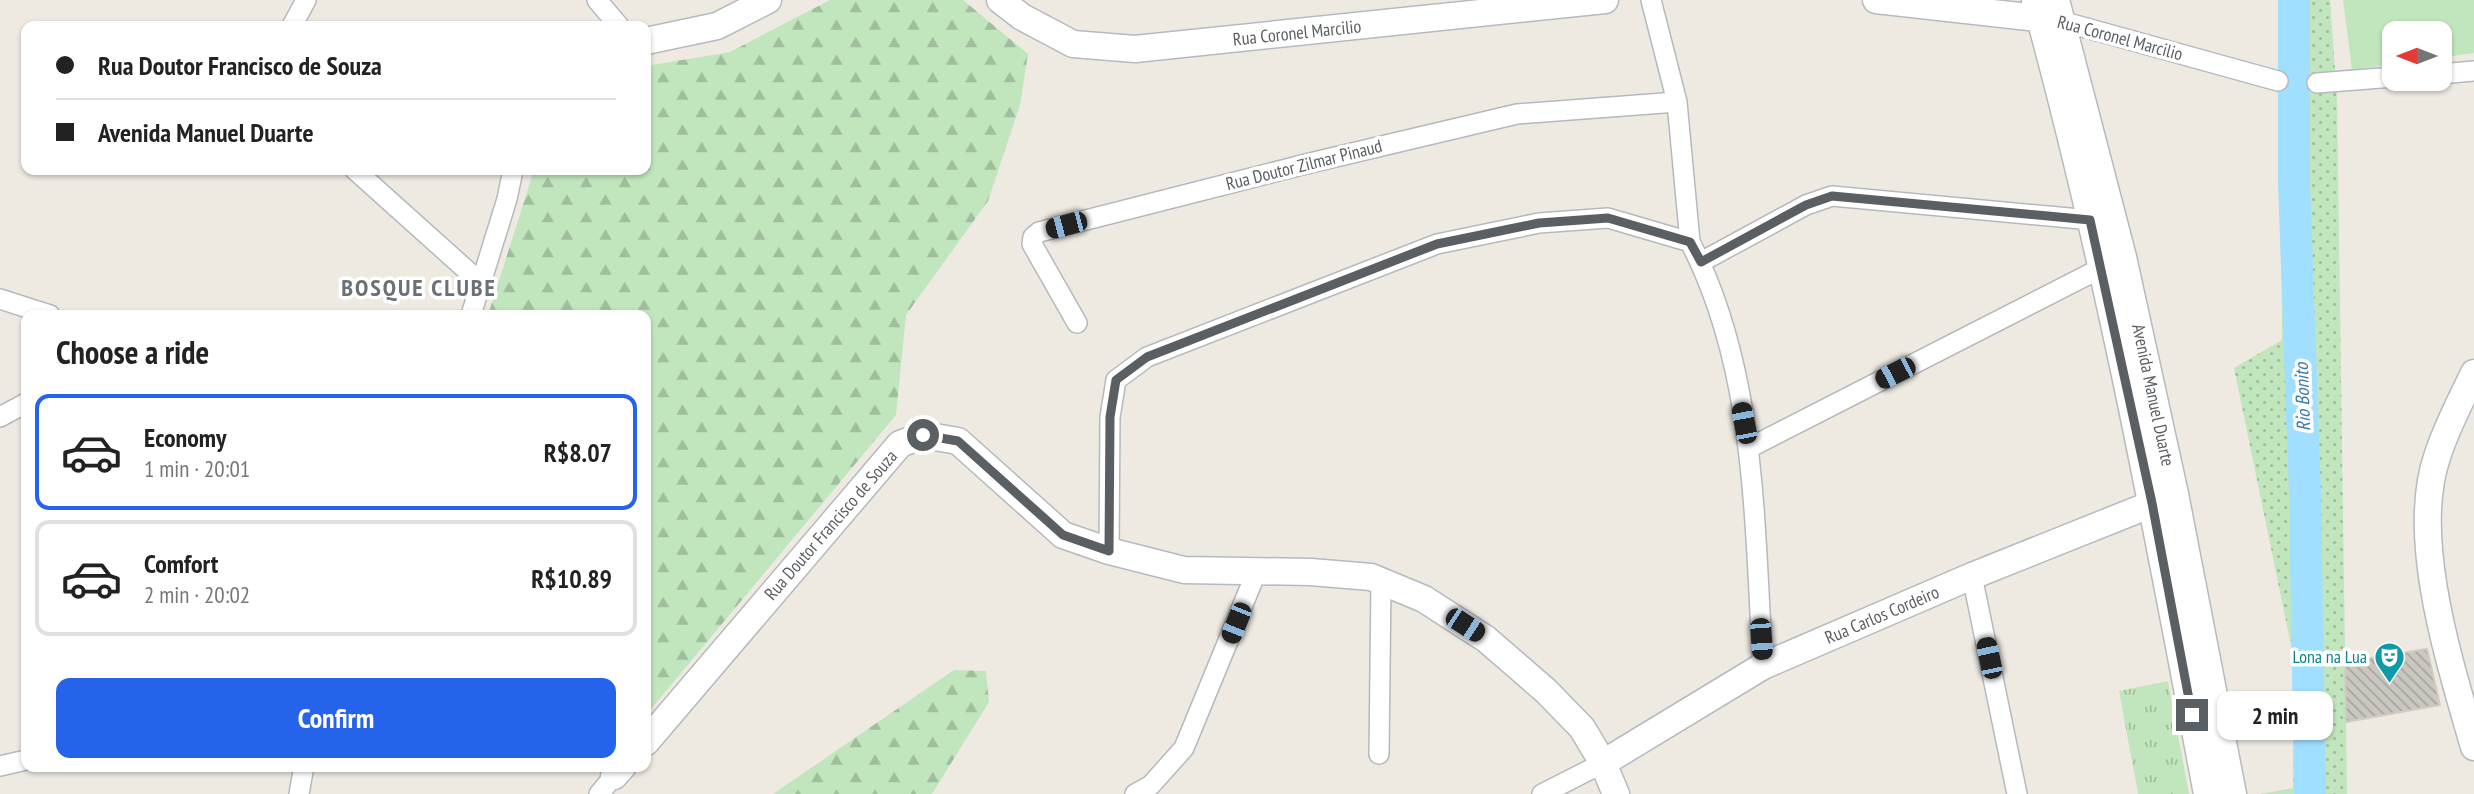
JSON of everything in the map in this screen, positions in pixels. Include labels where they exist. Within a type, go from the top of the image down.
[{"type":"street","points":[[295,21],[306,0]]},
{"type":"street","points":[[597,0],[615,21]]},
{"type":"street","points":[[651,40],[717,26],[768,0]]},
{"type":"street","name":"Rua Coronel Marcilio","points":[[1000,0],[1022,17],[1073,44],[1135,49],[1513,6],[1605,0]]},
{"type":"street","points":[[1651,0],[1677,102],[1690,242],[1701,262],[1731,350],[1749,448],[1763,666]]},
{"type":"street","name":"Rua Coronel Marcilio","points":[[1876,0],[2048,10],[2278,81]]},
{"type":"street","name":"Avenida Manuel Duarte","points":[[2048,10],[2112,262],[2233,794]]},
{"type":"street","points":[[2452,73],[2474,71]]},
{"type":"street","points":[[2317,83],[2382,78]]},
{"type":"street","name":"Rua Doutor Zilmar Pinaud","points":[[1077,323],[1032,244],[1033,237],[1040,232],[1517,114],[1677,102]]},
{"type":"street","points":[[361,175],[481,283]]},
{"type":"street","points":[[473,310],[512,175]]},
{"type":"street","points":[[1701,262],[1806,205],[1832,196],[2102,221]]},
{"type":"street","points":[[1109,551],[1110,417],[1116,380],[1147,357],[1437,244],[1539,223],[1608,218],[1690,242]]},
{"type":"street","points":[[1749,448],[2112,262]]},
{"type":"street","points":[[0,299],[34,310]]},
{"type":"street","points":[[2474,373],[2436,458],[2427,524],[2436,600],[2474,747]]},
{"type":"street","points":[[0,418],[21,406]]},
{"type":"street","name":"Rua Doutor Francisco de Souza","points":[[651,736],[900,444],[923,435],[958,441],[1063,535],[1109,551],[1184,570],[1311,572],[1371,577],[1424,599],[1486,639],[1546,691],[1582,728],[1603,763],[1616,794]]},
{"type":"street","name":"Avenida Manuel Duarte","points":[[2164,499],[2207,794]]},
{"type":"street","name":"Rua Carlos Cordeiro","points":[[1603,763],[1763,666],[1972,576],[2164,499]]},
{"type":"street","points":[[1135,794],[1151,785],[1184,748],[1256,573]]},
{"type":"street","points":[[1972,576],[2017,794]]},
{"type":"street","points":[[1379,754],[1381,582]]},
{"type":"street","points":[[0,766],[21,761]]},
{"type":"street","points":[[1542,794],[1603,763]]},
{"type":"street","points":[[299,794],[303,772]]},
{"type":"green space","points":[[830,0],[963,0],[1028,54],[1020,105],[988,201],[906,315],[896,415],[651,709],[651,310],[490,310],[532,175],[651,175],[651,65],[730,52]]},
{"type":"green space","points":[[2281,0],[2330,0],[2337,97],[2347,794],[2310,794],[2309,785],[2293,788],[2295,665],[2234,368],[2282,340]]},
{"type":"green space","points":[[2343,0],[2474,0],[2474,53],[2452,56],[2452,21],[2382,21],[2382,66],[2352,70]]},
{"type":"green space","points":[[954,670],[986,671],[989,702],[932,794],[773,794]]},
{"type":"green space","points":[[2168,681],[2189,794],[2138,794],[2119,691]]},
{"type":"green space","points":[[2310,785],[2310,794],[2260,794]]},
{"type":"building","name":"Lona na Lua","points":[[2427,649],[2440,705],[2346,722],[2345,662]]},
{"type":"waterway","name":"Rio Bonito","points":[[2294,0],[2294,183],[2305,494],[2310,794]]},
{"type":"place","name":"Lona na Lua","points":[[2390,684]]},
{"type":"district","name":"BOSQUE CLUBE","points":[[419,288]]},
{"type":"route","points":[[923,435],[958,441],[999,481],[1038,511],[1063,535],[1109,551],[1110,417],[1116,380],[1147,357],[1437,244],[1539,223],[1608,218],[1690,242],[1701,262],[1806,205],[1832,196],[2090,220],[2152,503],[2192,715]]}]
